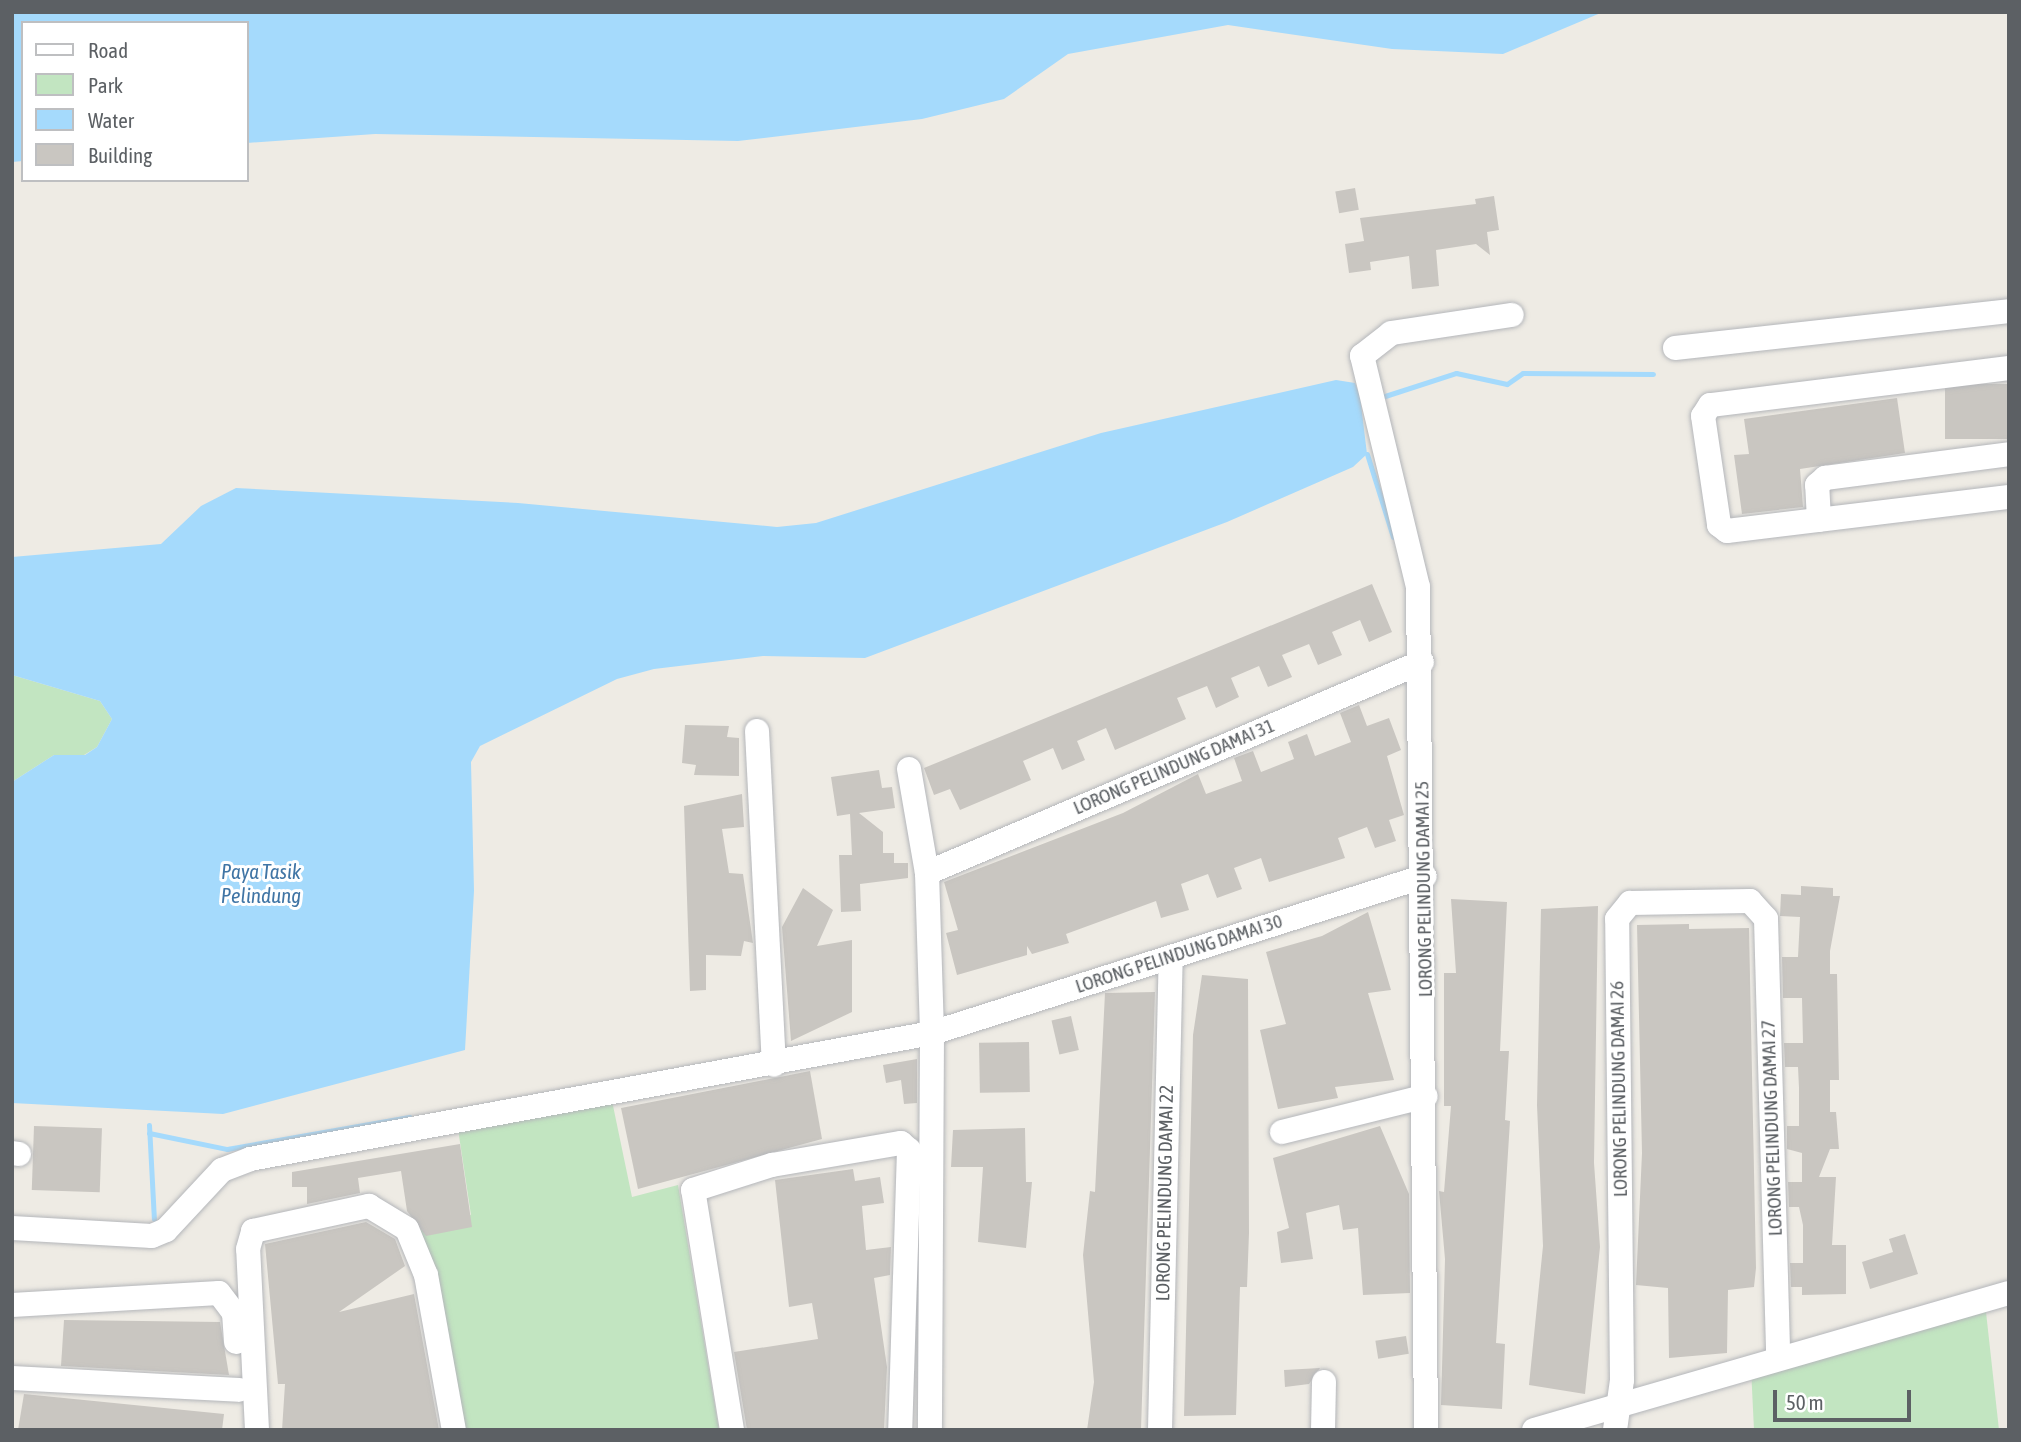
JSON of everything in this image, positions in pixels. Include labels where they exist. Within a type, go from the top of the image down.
[{"type":"street","points":[[1675,348],[2009,311]]},
{"type":"street","name":"LORONG PELINDUNG DAMAI 25","points":[[1426,1430],[1422,662],[1408,531],[1362,356],[1391,333],[1511,315]]},
{"type":"street","points":[[2009,368],[1710,405],[1703,416],[1718,525],[1727,531],[2009,497]]},
{"type":"street","points":[[1819,520],[1817,485],[1825,478],[2009,454]]},
{"type":"street","name":"LORONG PELINDUNG DAMAI 31","points":[[927,873],[1422,662]]},
{"type":"street","points":[[757,731],[774,1065]]},
{"type":"street","points":[[908,769],[927,873],[932,1033],[930,1430]]},
{"type":"street","name":"LORONG PELINDUNG DAMAI 30","points":[[12,1228],[152,1236],[166,1230],[222,1170],[250,1159],[774,1065],[932,1033],[1425,876]]},
{"type":"street","name":"LORONG PELINDUNG DAMAI 26","points":[[1614,1419],[1622,1380],[1617,919],[1630,902],[1757,905]]},
{"type":"street","name":"LORONG PELINDUNG DAMAI 27","points":[[1757,905],[1766,919],[1778,1354]]},
{"type":"street","name":"LORONG PELINDUNG DAMAI 22","points":[[1160,1430],[1171,957]]},
{"type":"street","points":[[1282,1132],[1426,1097]]},
{"type":"street","points":[[732,1430],[693,1190],[772,1165],[901,1143],[909,1150],[900,1430]]},
{"type":"street","points":[[257,1430],[248,1249],[253,1231],[369,1206],[407,1229],[426,1275],[454,1430]]},
{"type":"street","points":[[12,1305],[219,1293],[234,1313],[241,1430]]},
{"type":"street","points":[[1534,1430],[1614,1419],[1778,1354],[2008,1300]]},
{"type":"street","points":[[12,1378],[239,1390]]},
{"type":"street","points":[[1323,1430],[1324,1382]]},
{"type":"green space","points":[[12,675],[100,701],[112,719],[97,747],[84,755],[54,755],[12,782]]},
{"type":"green space","points":[[611,1096],[632,1197],[678,1185],[719,1430],[455,1430],[420,1227],[471,1215],[458,1129]]},
{"type":"green space","points":[[1985,1303],[1999,1430],[1754,1430],[1751,1368]]},
{"type":"water","points":[[12,12],[1603,12],[1503,54],[1392,49],[1228,25],[1068,54],[1004,99],[922,119],[738,141],[375,134],[248,143],[248,21],[21,21],[21,161],[12,162]]},
{"type":"water","name":"Paya Tasik Pelindung","points":[[1336,380],[1355,383],[1360,396],[1367,454],[1353,467],[1227,522],[865,658],[763,656],[654,669],[617,679],[480,746],[471,762],[474,891],[465,1050],[223,1114],[12,1103],[12,782],[54,755],[85,755],[97,747],[112,719],[100,701],[12,675],[12,557],[161,544],[201,506],[236,488],[518,503],[777,527],[816,523],[1101,433]]},
{"type":"building","points":[[1355,188],[1359,210],[1339,213],[1335,191]]},
{"type":"building","points":[[1494,196],[1499,230],[1487,232],[1490,255],[1476,244],[1436,250],[1439,286],[1412,289],[1409,256],[1370,262],[1371,270],[1349,273],[1345,244],[1364,241],[1360,218],[1476,204],[1475,199]]},
{"type":"building","points":[[1945,384],[2009,384],[2009,439],[1945,439]]},
{"type":"building","points":[[1897,398],[1905,453],[1800,469],[1803,507],[1742,514],[1734,455],[1749,454],[1744,419]]},
{"type":"building","points":[[1372,584],[1392,632],[1369,642],[1360,620],[1332,632],[1342,655],[1318,665],[1309,644],[1282,655],[1292,677],[1268,687],[1259,666],[1231,678],[1239,697],[1216,708],[1207,686],[1177,698],[1186,719],[1115,750],[1106,728],[1077,741],[1085,760],[1062,770],[1053,748],[1023,761],[1031,780],[960,810],[950,789],[934,795],[924,768]]},
{"type":"building","points":[[1359,705],[1367,726],[1389,718],[1401,750],[1387,756],[1404,815],[1389,820],[1396,841],[1375,848],[1367,827],[1338,838],[1345,858],[1269,882],[1261,858],[1234,868],[1242,889],[1217,898],[1208,874],[1181,884],[1189,910],[1161,918],[1156,901],[1066,934],[1069,943],[1032,954],[1027,946],[1027,955],[957,975],[946,933],[958,930],[944,882],[1123,813],[1198,774],[1206,794],[1242,781],[1234,758],[1253,751],[1261,772],[1294,759],[1288,742],[1307,734],[1315,756],[1351,742],[1340,713]]},
{"type":"building","points":[[685,725],[729,726],[727,737],[739,738],[739,776],[694,775],[696,765],[682,763]]},
{"type":"building","points":[[879,770],[882,788],[892,787],[895,808],[859,813],[883,832],[883,853],[894,853],[894,863],[908,863],[908,878],[860,884],[861,911],[841,912],[839,855],[852,855],[850,814],[837,816],[831,777]]},
{"type":"building","points":[[742,794],[744,827],[722,829],[729,873],[743,874],[753,943],[744,941],[741,956],[706,955],[706,990],[690,991],[684,806]]},
{"type":"building","points":[[1801,886],[1833,888],[1833,896],[1840,896],[1830,951],[1830,974],[1837,974],[1839,1080],[1830,1080],[1830,1112],[1836,1112],[1839,1149],[1830,1149],[1819,1177],[1836,1177],[1832,1245],[1846,1245],[1846,1294],[1802,1295],[1802,1287],[1791,1287],[1790,1263],[1803,1263],[1803,1225],[1799,1207],[1789,1207],[1788,1182],[1802,1182],[1802,1153],[1787,1149],[1787,1126],[1799,1126],[1799,1088],[1798,1067],[1785,1067],[1784,1043],[1803,1043],[1802,998],[1783,998],[1782,957],[1798,957],[1800,917],[1780,916],[1781,894],[1801,895]]},
{"type":"building","points":[[803,888],[833,910],[817,946],[852,940],[852,1012],[791,1041],[782,927]]},
{"type":"building","points":[[1451,899],[1507,902],[1500,1051],[1509,1051],[1505,1120],[1510,1121],[1496,1343],[1505,1344],[1502,1409],[1441,1405],[1445,1259],[1439,1191],[1444,1192],[1451,1106],[1444,1106],[1444,973],[1456,973]]},
{"type":"building","points":[[1598,906],[1594,1163],[1600,1247],[1585,1394],[1529,1385],[1543,1246],[1537,1105],[1541,909]]},
{"type":"building","points":[[1368,912],[1391,990],[1368,993],[1394,1080],[1335,1087],[1338,1098],[1278,1109],[1260,1030],[1286,1024],[1266,952],[1322,936]]},
{"type":"building","points":[[1689,924],[1689,929],[1749,928],[1756,1268],[1754,1287],[1728,1290],[1727,1353],[1669,1358],[1668,1288],[1636,1285],[1642,1153],[1637,925]]},
{"type":"building","points":[[1202,975],[1248,979],[1247,1287],[1240,1287],[1236,1415],[1184,1416],[1193,1035]]},
{"type":"building","points":[[1155,992],[1141,1430],[1087,1430],[1094,1382],[1083,1255],[1090,1191],[1095,1192],[1105,993]]},
{"type":"building","points":[[1071,1016],[1079,1050],[1059,1055],[1052,1020]]},
{"type":"building","points":[[1029,1042],[1030,1092],[980,1093],[979,1043]]},
{"type":"building","points":[[917,1059],[917,1103],[904,1104],[901,1080],[886,1083],[883,1065]]},
{"type":"building","points":[[810,1071],[822,1139],[638,1189],[621,1108]]},
{"type":"building","points":[[34,1126],[102,1128],[100,1192],[32,1190]]},
{"type":"building","points":[[1380,1126],[1409,1194],[1410,1293],[1363,1295],[1358,1228],[1343,1230],[1339,1205],[1306,1213],[1313,1259],[1281,1263],[1277,1232],[1289,1228],[1273,1158]]},
{"type":"building","points":[[1025,1128],[1026,1182],[1032,1182],[1026,1248],[978,1242],[983,1167],[951,1167],[953,1130]]},
{"type":"building","points":[[460,1144],[472,1227],[426,1236],[407,1211],[401,1171],[358,1178],[360,1193],[307,1204],[307,1187],[292,1187],[292,1172]]},
{"type":"building","points":[[853,1169],[855,1181],[880,1177],[884,1203],[862,1206],[866,1250],[891,1247],[890,1275],[874,1278],[887,1367],[884,1430],[747,1430],[734,1352],[818,1339],[812,1303],[789,1307],[775,1180]]},
{"type":"building","points":[[366,1222],[395,1239],[405,1266],[339,1312],[414,1294],[439,1430],[282,1430],[285,1384],[278,1384],[265,1244]]},
{"type":"building","points":[[1905,1234],[1918,1274],[1870,1289],[1862,1262],[1893,1252],[1889,1239]]},
{"type":"building","points":[[64,1320],[220,1322],[229,1375],[61,1366]]},
{"type":"building","points":[[1406,1336],[1409,1354],[1378,1359],[1375,1341]]},
{"type":"building","points":[[1320,1368],[1309,1384],[1285,1387],[1284,1370]]},
{"type":"building","points":[[24,1394],[224,1414],[222,1430],[18,1430]]},
{"type":"waterway","points":[[1385,396],[1456,373],[1507,384],[1523,373],[1653,374]]},
{"type":"waterway","points":[[1367,454],[1393,537]]},
{"type":"waterway","points":[[149,1133],[227,1149],[409,1117]]},
{"type":"waterway","points":[[149,1125],[154,1219]]}]
